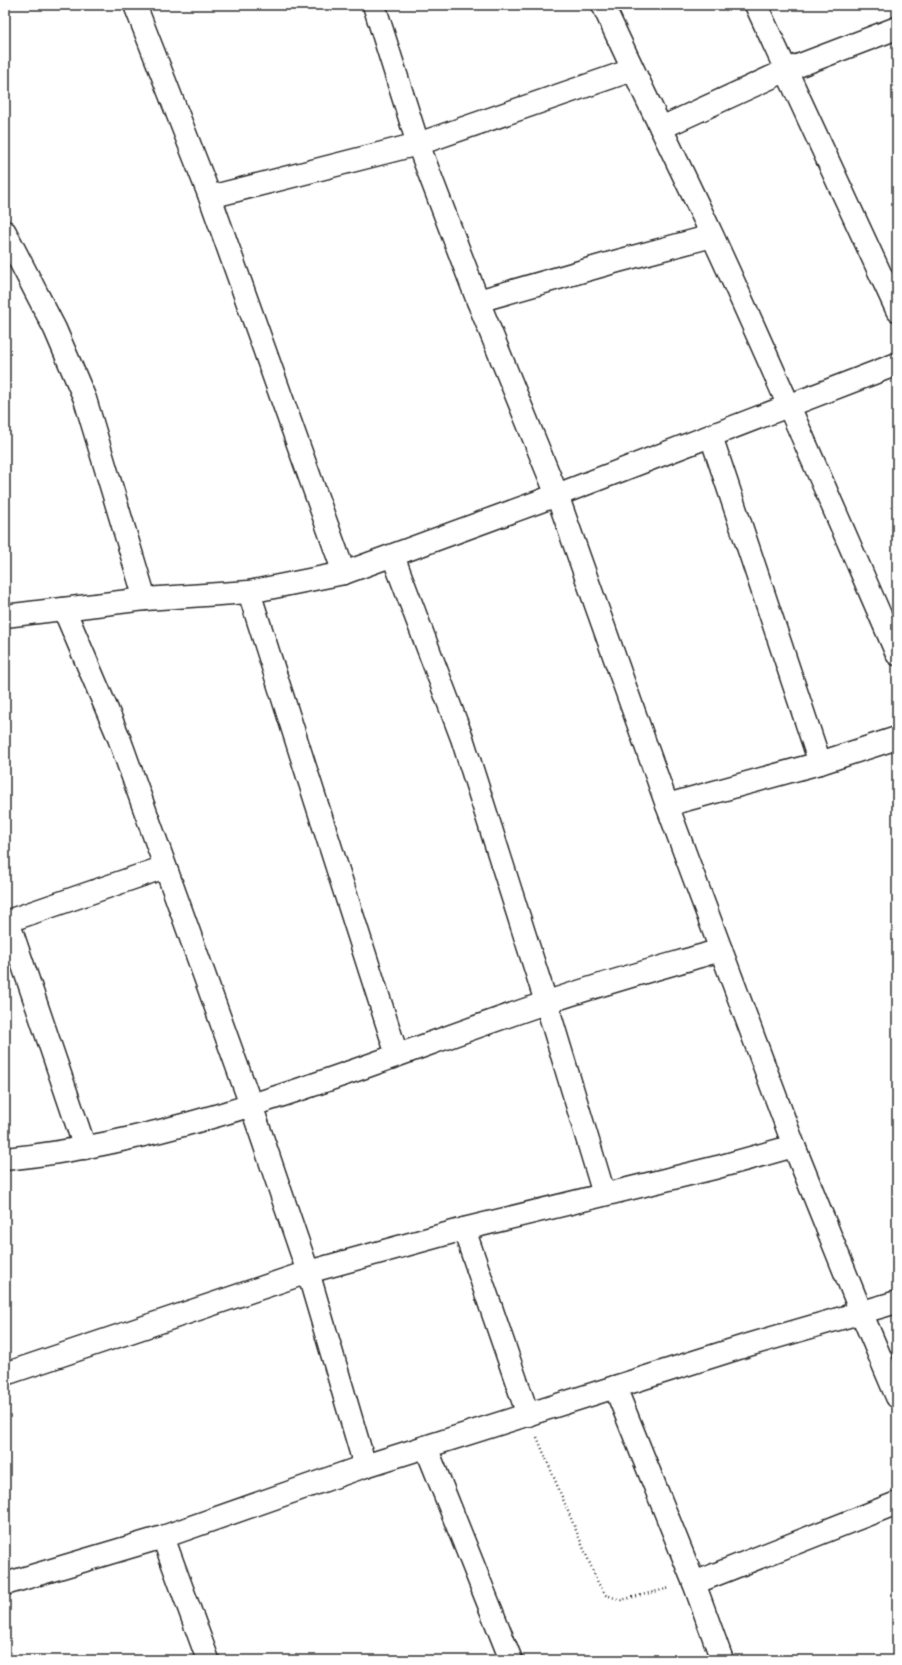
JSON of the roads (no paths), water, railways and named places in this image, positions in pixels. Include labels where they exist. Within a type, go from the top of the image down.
[{"type":"street","points":[[135,5],[210,197],[344,573]]},
{"type":"street","points":[[374,5],[418,144],[478,301],[557,495],[667,805],[794,1146],[861,1312],[897,1396]]},
{"type":"street","points":[[603,5],[632,70],[662,128],[789,405],[897,654]]},
{"type":"street","points":[[756,5],[897,310]]},
{"type":"street","points":[[662,128],[787,70],[897,28]]},
{"type":"street","points":[[210,197],[418,144],[632,70]]},
{"type":"street","points":[[5,232],[55,329],[85,399],[145,599]]},
{"type":"street","points":[[478,301],[712,236]]},
{"type":"street","points":[[5,616],[145,599],[249,592],[344,573],[557,495],[897,364]]},
{"type":"street","points":[[711,436],[820,763]]},
{"type":"street","points":[[393,556],[462,738],[546,1002],[604,1194]]},
{"type":"street","points":[[249,592],[397,1055]]},
{"type":"street","points":[[64,609],[119,738],[251,1105],[308,1272],[365,1466]]},
{"type":"street","points":[[667,805],[820,763],[897,738]]},
{"type":"street","points":[[85,1148],[7,921],[165,867]]},
{"type":"street","points":[[5,1159],[85,1148],[251,1105],[546,1002],[721,950]]},
{"type":"street","points":[[5,1374],[308,1272],[464,1229],[718,1167],[794,1146]]},
{"type":"street","points":[[464,1229],[528,1414]]},
{"type":"street","points":[[5,1584],[163,1537],[365,1466],[528,1414],[897,1302]]},
{"type":"street","points":[[615,1387],[694,1583],[722,1660]]},
{"type":"street","points":[[426,1447],[511,1660]]},
{"type":"street","points":[[694,1583],[897,1503]]},
{"type":"street","points":[[163,1537],[208,1660]]}]
